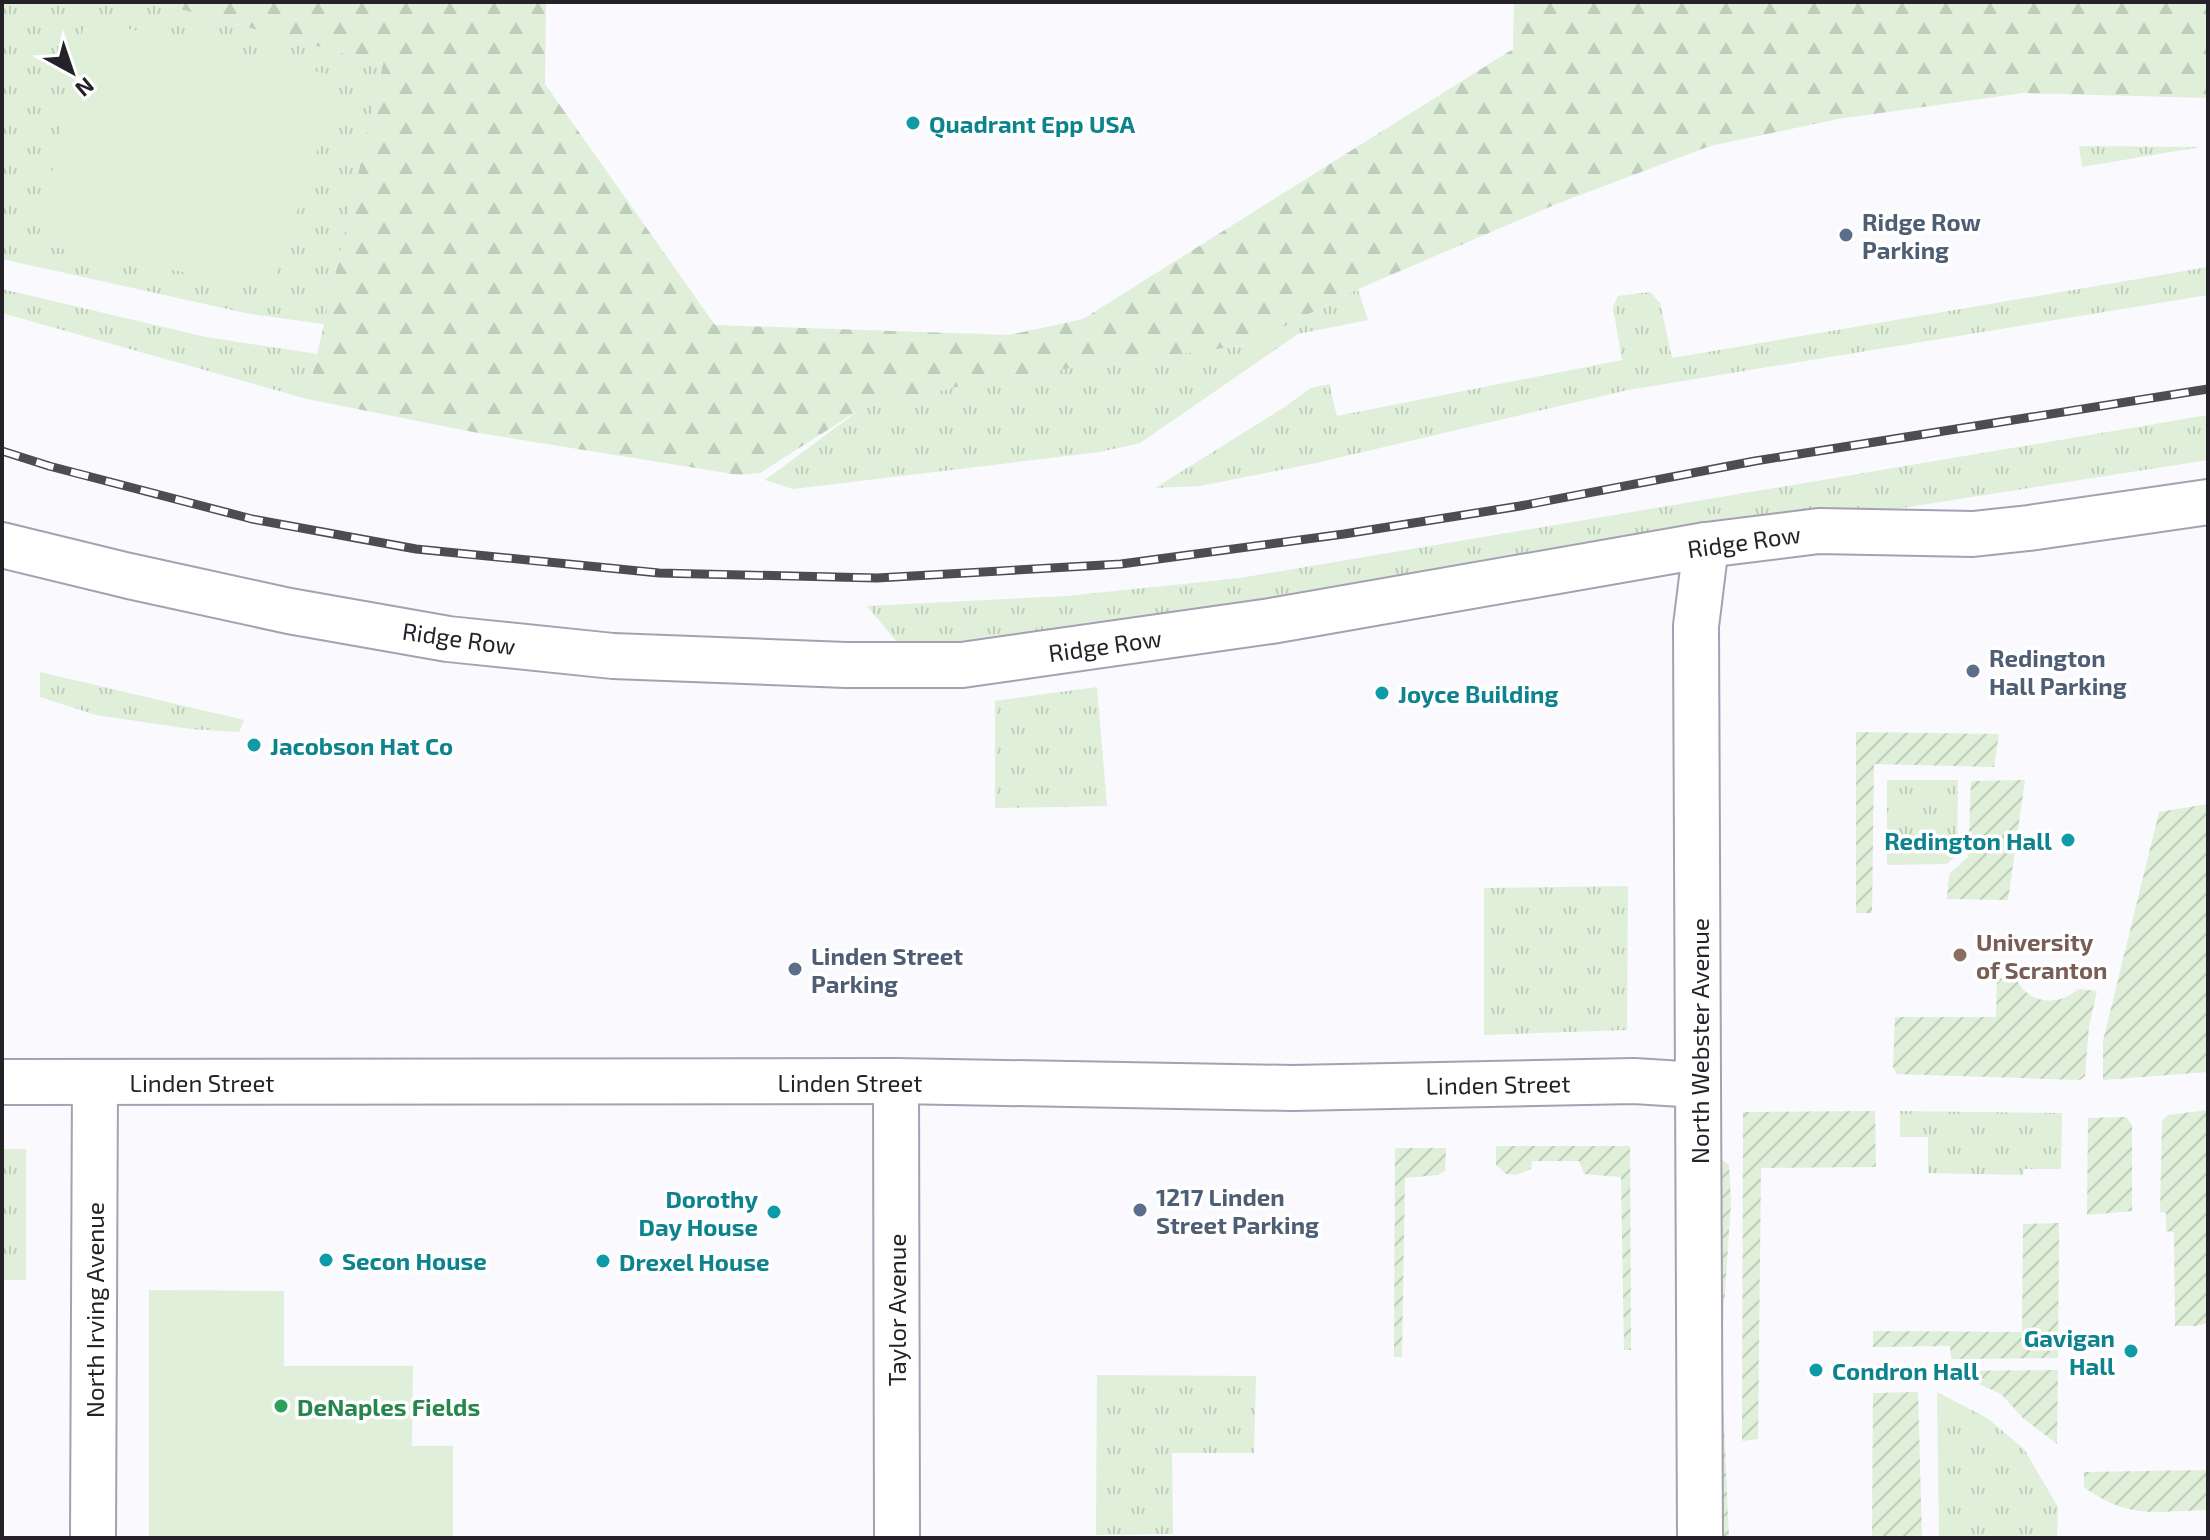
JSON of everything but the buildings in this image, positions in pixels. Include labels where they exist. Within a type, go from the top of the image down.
[{"type":"street","name":"Ridge Row","points":[[2,545],[289,611],[448,639],[613,656],[846,665],[962,665],[1271,621],[1706,545],[1819,531],[1973,534],[2208,502]]},
{"type":"street","name":"North Webster Avenue","points":[[1700,1538],[1696,626],[1706,545]]},
{"type":"street","name":"Linden Street","points":[[2,1082],[896,1081],[1293,1088],[1634,1081],[1698,1085]]},
{"type":"street","name":"Taylor Avenue","points":[[896,1081],[897,1538]]},
{"type":"street","name":"North Irving Avenue","points":[[93,1538],[95,1082]]},
{"type":"green space","points":[[2,2],[154,2],[383,64],[324,324],[250,314],[2,259]]},
{"type":"green space","points":[[154,2],[546,2],[545,84],[715,325],[1009,335],[1083,319],[1513,49],[1514,2],[2208,2],[2208,98],[2023,93],[1838,119],[1710,146],[1559,203],[1358,289],[1247,345],[997,378],[862,408],[760,473],[739,475],[473,432],[307,399],[383,64]]},
{"type":"green space","points":[[85,19],[341,77],[272,289],[37,244]]},
{"type":"green space","points":[[2079,146],[2200,147],[2082,167]]},
{"type":"green space","points":[[2208,267],[2208,295],[1628,390],[1316,463],[1200,486],[1155,488],[1311,388],[1329,384],[1337,416],[1622,360],[1613,307],[1618,296],[1650,292],[1660,303],[1672,358]]},
{"type":"green space","points":[[2,289],[206,337],[317,354],[307,399],[2,313]]},
{"type":"green space","points":[[1358,289],[1368,320],[1298,334],[1140,443],[1100,452],[793,489],[765,480],[862,408],[997,378],[1247,345]]},
{"type":"green space","points":[[2208,415],[2208,460],[952,657],[902,648],[867,606],[1067,596],[1240,578]]},
{"type":"green space","points":[[40,672],[244,720],[239,732],[191,729],[96,715],[40,697]]},
{"type":"green space","points":[[1097,687],[1107,806],[995,808],[995,701]]},
{"type":"green space","points":[[1856,732],[1999,734],[1994,767],[1874,764],[1872,913],[1856,913]]},
{"type":"green space","points":[[1887,780],[1958,780],[1957,855],[1947,864],[1887,865]]},
{"type":"green space","points":[[2025,780],[2008,900],[1947,899],[1949,874],[1968,857],[1971,781]]},
{"type":"green space","points":[[2208,804],[2208,1072],[2103,1080],[2103,1041],[2159,812]]},
{"type":"green space","points":[[1628,886],[1627,1030],[1484,1035],[1484,888]]},
{"type":"green space","points":[[1997,978],[2017,980],[2028,994],[2044,1000],[2062,999],[2078,989],[2097,991],[2089,1026],[2085,1076],[2080,1080],[1897,1074],[1893,1067],[1895,1017],[1996,1017]]},
{"type":"green space","points":[[2208,1110],[2208,1323],[2175,1326],[2174,1232],[2166,1231],[2166,1213],[2160,1212],[2162,1121],[2168,1115]]},
{"type":"green space","points":[[1875,1111],[1876,1167],[1761,1168],[1758,1439],[1742,1441],[1743,1112]]},
{"type":"green space","points":[[1900,1111],[2062,1113],[2061,1169],[2024,1169],[2023,1175],[1928,1173],[1928,1137],[1900,1137]]},
{"type":"green space","points":[[2126,1117],[2132,1125],[2132,1211],[2087,1215],[2088,1118]]},
{"type":"green space","points":[[1496,1146],[1630,1146],[1631,1350],[1624,1350],[1621,1177],[1584,1174],[1579,1161],[1532,1161],[1531,1169],[1516,1175],[1506,1174],[1496,1165]]},
{"type":"green space","points":[[1395,1148],[1446,1148],[1445,1171],[1438,1175],[1405,1178],[1402,1357],[1394,1357]]},
{"type":"green space","points":[[2,1149],[26,1149],[26,1280],[2,1280]]},
{"type":"green space","points":[[1717,1156],[1729,1165],[1731,1202],[1721,1352],[1729,1538],[1720,1538]]},
{"type":"green space","points":[[2059,1223],[2058,1358],[1951,1359],[1950,1346],[1873,1347],[1873,1331],[2022,1332],[2023,1224]]},
{"type":"green space","name":"DeNaples Fields","points":[[149,1290],[284,1291],[284,1366],[413,1366],[412,1446],[453,1446],[453,1538],[149,1538]]},
{"type":"green space","points":[[2058,1370],[2057,1444],[2024,1419],[2001,1394],[1951,1371]]},
{"type":"green space","points":[[1097,1375],[1256,1376],[1254,1453],[1172,1453],[1173,1534],[1096,1535]]},
{"type":"green space","points":[[1918,1392],[1922,1538],[1872,1538],[1873,1393]]},
{"type":"green space","points":[[1937,1392],[1987,1418],[2024,1449],[2058,1507],[2057,1538],[1939,1538]]},
{"type":"green space","points":[[2208,1470],[2208,1510],[2158,1512],[2129,1509],[2100,1498],[2084,1487],[2084,1472]]},
{"type":"railway","points":[[2,451],[252,519],[416,549],[659,573],[877,578],[1121,564],[1344,534],[1520,506],[1755,461],[2208,389]]},
{"type":"place","name":"Quadrant Epp USA","points":[[913,123]]},
{"type":"place","name":"Ridge Row Parking","points":[[1846,235]]},
{"type":"place","name":"Redington Hall Parking","points":[[1973,671]]},
{"type":"place","name":"Joyce Building","points":[[1382,693]]},
{"type":"place","name":"Jacobson Hat Co","points":[[254,745]]},
{"type":"place","name":"Redington Hall","points":[[2068,840]]},
{"type":"place","name":"University of Scranton","points":[[1960,955]]},
{"type":"place","name":"Linden Street Parking","points":[[795,969]]},
{"type":"place","name":"1217 Linden Street Parking","points":[[1140,1210]]},
{"type":"place","name":"Dorothy Day House","points":[[774,1212]]},
{"type":"place","name":"Secon House","points":[[326,1260]]},
{"type":"place","name":"Drexel House","points":[[603,1261]]},
{"type":"place","name":"Gavigan Hall","points":[[2131,1351]]},
{"type":"place","name":"Condron Hall","points":[[1816,1370]]},
{"type":"place","name":"DeNaples Fields","points":[[281,1406]]}]
